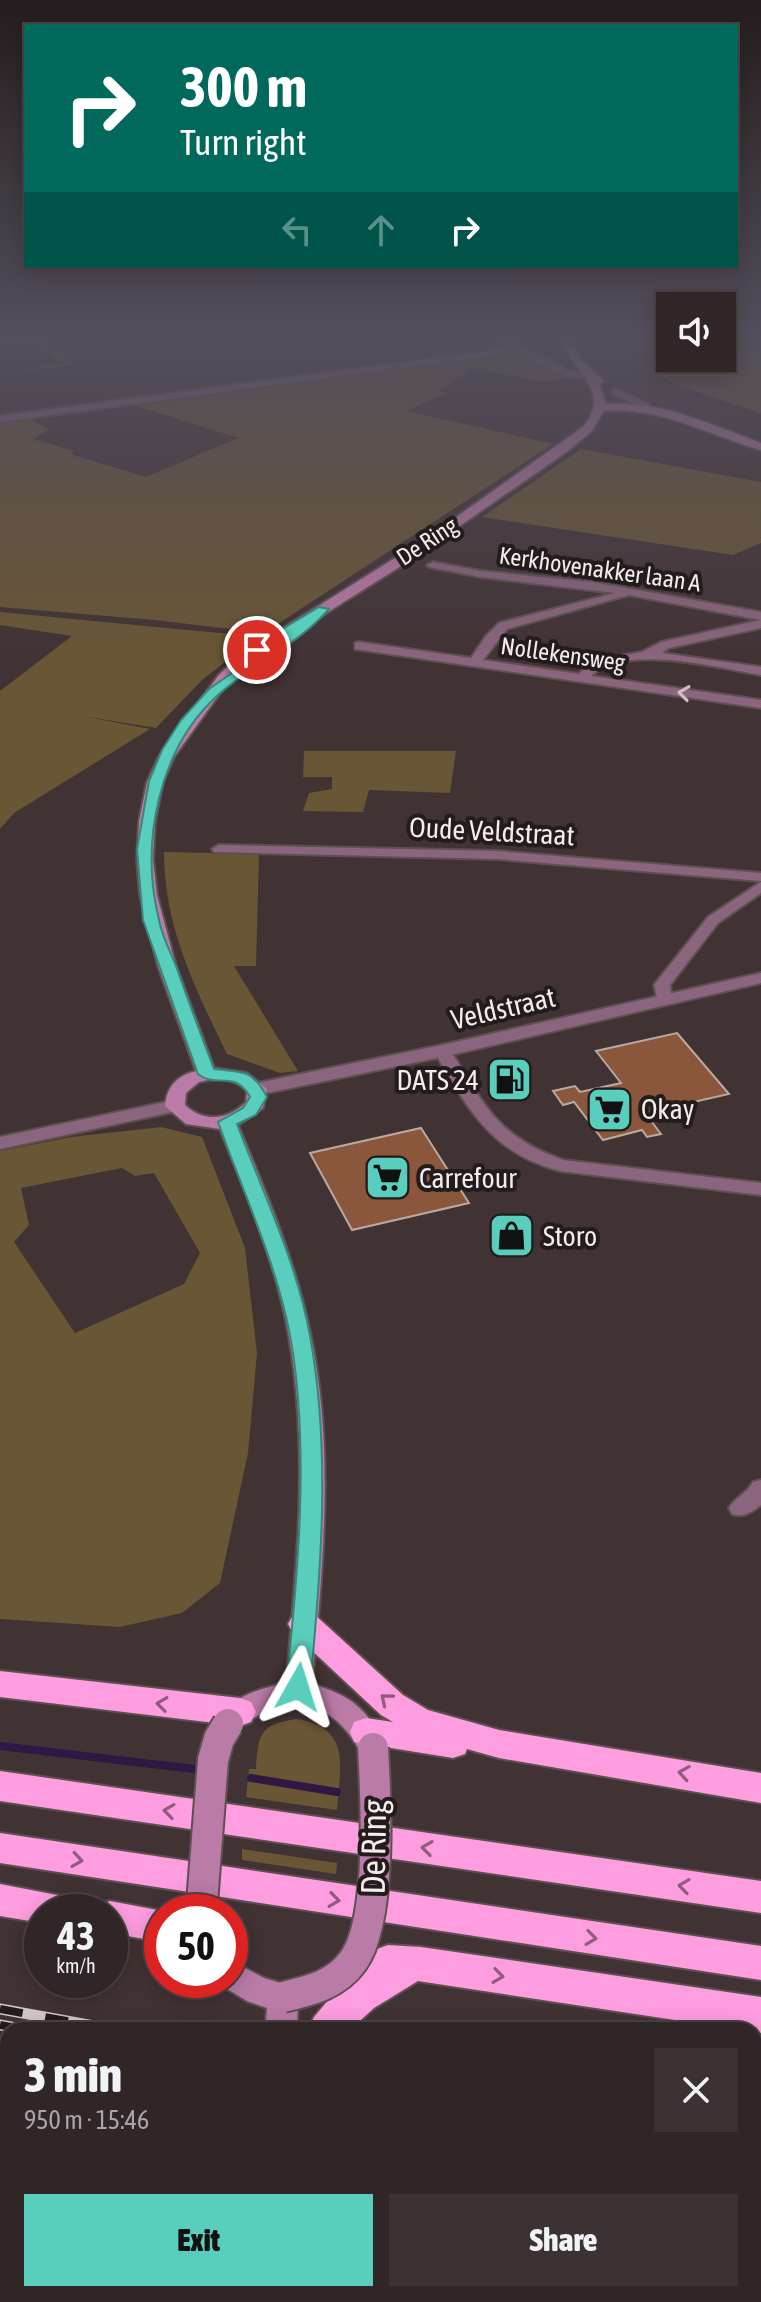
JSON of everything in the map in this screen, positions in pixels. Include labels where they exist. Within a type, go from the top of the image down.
[{"type":"highway","points":[[304,1624],[405,1714],[419,1721],[499,1744],[761,1788]]},
{"type":"highway","points":[[0,1684],[234,1718]]},
{"type":"highway","points":[[369,1740],[499,1744]]},
{"type":"highway","points":[[0,1786],[761,1897]]},
{"type":"highway","points":[[0,1848],[761,1963]]},
{"type":"highway","points":[[0,1900],[24,1904]]},
{"type":"highway","points":[[320,1987],[388,1962],[421,1964],[761,2015]]},
{"type":"highway","points":[[334,2022],[361,1994],[421,1964]]},
{"type":"main road","name":"De Ring","points":[[207,1074],[151,920],[144,849],[156,781],[169,750],[188,720],[214,692],[293,636],[323,609],[568,443]]},
{"type":"main road","points":[[564,447],[571,443]]},
{"type":"main road","points":[[207,1074],[241,1077],[257,1089],[256,1104],[250,1112],[227,1122],[190,1119],[175,1106],[176,1091],[182,1084],[207,1074]]},
{"type":"main road","points":[[227,1122],[267,1226],[300,1335],[308,1397],[311,1463],[298,1693]]},
{"type":"main road","points":[[203,1894],[213,1760],[219,1739],[234,1718],[273,1697],[298,1693],[321,1697],[344,1707],[369,1740]]},
{"type":"main road","name":"De Ring","points":[[283,1997],[320,1987],[356,1959],[369,1930],[372,1905],[369,1740]]},
{"type":"main road","points":[[248,1985],[258,1991],[283,1997],[281,2022]]},
{"type":"street","name":"Kerkhovenakker laan A","points":[[433,565],[629,593],[761,616]]},
{"type":"street","points":[[474,664],[490,639],[503,626],[629,593]]},
{"type":"street","points":[[654,655],[665,645],[761,624]]},
{"type":"street","name":"Nollekensweg","points":[[359,646],[761,704]]},
{"type":"street","points":[[581,679],[587,670],[599,662],[626,656],[654,655],[761,671]]},
{"type":"street","name":"Oude Veldstraat","points":[[219,849],[497,855],[761,877]]},
{"type":"street","points":[[664,999],[662,985],[713,920],[761,886]]},
{"type":"street","name":"Veldstraat","points":[[257,1089],[442,1051],[761,978]]},
{"type":"street","points":[[442,1051],[491,1130],[535,1158],[560,1165],[761,1189]]},
{"type":"street","points":[[0,1143],[175,1106]]},
{"type":"street","points":[[740,1508],[756,1497],[761,1488]]},
{"type":"shaded area","points":[[0,443],[48,443],[74,451],[70,454],[146,477],[225,443],[553,444],[264,633],[0,607]]},
{"type":"shaded area","points":[[581,449],[761,482],[761,543],[733,555],[482,517]]},
{"type":"shaded area","points":[[0,612],[251,636],[252,641],[202,680],[156,728],[82,716],[150,729],[14,813],[0,829],[0,691],[72,636],[0,625]]},
{"type":"shaded area","points":[[304,751],[456,751],[450,793],[369,790],[363,812],[303,811],[309,793],[332,789],[332,777],[303,777]]},
{"type":"shaded area","points":[[164,852],[259,854],[256,966],[234,966],[298,1071],[280,1073],[227,1054],[193,981],[175,931],[165,880]]},
{"type":"shaded area","points":[[161,1127],[202,1137],[245,1248],[257,1353],[248,1453],[220,1583],[182,1613],[120,1627],[0,1619],[0,1151],[71,1137]],"holes":[[[122,1168],[135,1176],[154,1173],[200,1253],[184,1284],[75,1333],[14,1242],[29,1225],[21,1188]]]},
{"type":"shaded area","points":[[297,1719],[315,1724],[335,1740],[340,1764],[337,1810],[246,1797],[249,1769],[256,1769],[263,1733],[275,1724]]},
{"type":"shaded area","points":[[242,1849],[337,1863],[336,1874],[242,1860]]},
{"type":"building","points":[[677,1033],[729,1094],[645,1113],[661,1134],[647,1137],[642,1130],[603,1140],[574,1102],[563,1105],[553,1091],[575,1086],[580,1092],[621,1083],[596,1051]]},
{"type":"building","name":"DATS 24","points":[[512,1069],[525,1088],[509,1092],[495,1072]]},
{"type":"building","name":"Carrefour","points":[[421,1128],[469,1203],[352,1230],[310,1153]]},
{"type":"waterway","points":[[0,1746],[194,1769]]},
{"type":"waterway","points":[[251,1778],[337,1792]]},
{"type":"railway","points":[[0,2009],[72,2022]]},
{"type":"place","name":"DATS 24","points":[[510,1080]]},
{"type":"place","name":"Okay","points":[[610,1109]]},
{"type":"place","name":"Carrefour","points":[[388,1178]]},
{"type":"place","name":"Storo","points":[[512,1236]]},
{"type":"route","points":[[257,650],[323,609],[293,636],[214,692],[188,720],[169,750],[156,781],[144,849],[151,920],[207,1074],[241,1077],[257,1089],[256,1104],[250,1112],[227,1122],[284,1275],[300,1335],[308,1397],[311,1463],[298,1687]]}]
